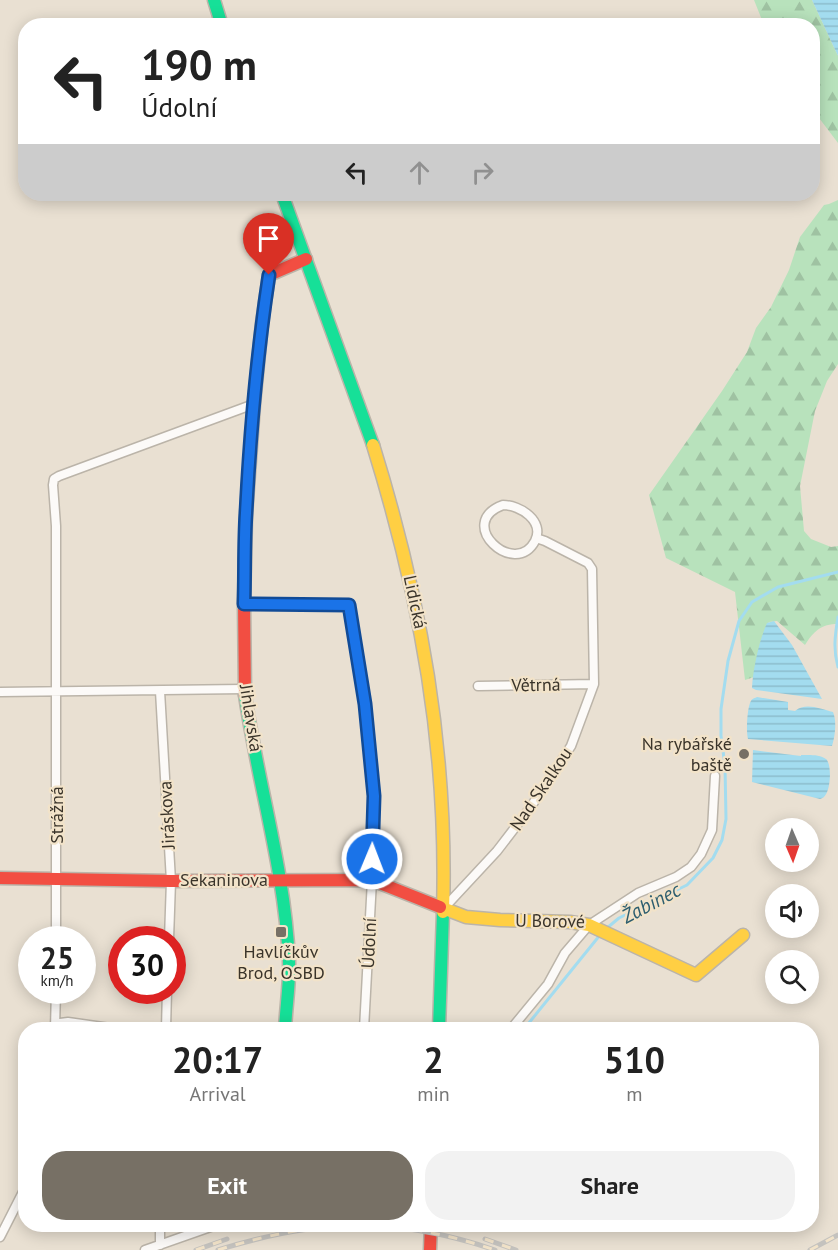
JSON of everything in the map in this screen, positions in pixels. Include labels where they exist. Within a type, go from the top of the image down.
[{"type":"street","points":[[214,0],[220,18]]},
{"type":"street","name":"Lidická","points":[[285,201],[382,473],[412,583],[429,672],[443,819],[439,1022]]},
{"type":"street","name":"Jihlavská","points":[[285,1022],[289,962],[282,880],[244,689],[246,515],[254,404],[269,275],[306,259]]},
{"type":"street","name":"Strážná","points":[[56,926],[54,479],[254,404]]},
{"type":"street","points":[[503,505],[517,507],[531,518],[537,529],[536,538],[523,552],[515,554],[500,550],[488,539],[485,532],[487,518],[490,512],[503,505]]},
{"type":"street","name":"Nad Skalkou","points":[[443,908],[497,851],[530,808],[571,746],[594,684],[592,569],[588,563],[536,538]]},
{"type":"street","name":"Údolní","points":[[244,604],[349,605],[365,704],[374,796],[364,1022]]},
{"type":"street","name":"Větrná","points":[[478,686],[594,684]]},
{"type":"street","points":[[0,692],[244,689]]},
{"type":"street","name":"Jiráskova","points":[[160,691],[171,880],[169,926]]},
{"type":"street","name":"U Borové","points":[[443,908],[466,917],[570,922],[598,929],[638,893],[676,877],[691,867],[701,854],[712,830],[715,776]]},
{"type":"street","name":"Sekaninova","points":[[0,878],[372,880],[443,908]]},
{"type":"street","points":[[518,1022],[548,984],[565,953],[598,929],[696,975],[743,935]]},
{"type":"street","points":[[55,1022],[56,1004]]},
{"type":"street","points":[[166,1022],[167,1004]]},
{"type":"street","points":[[0,1237],[18,1202]]},
{"type":"street","points":[[160,1232],[160,1245]]},
{"type":"street","points":[[145,1250],[197,1232]]},
{"type":"street","points":[[430,1250],[431,1232]]},
{"type":"green space","points":[[754,0],[812,0],[838,56],[838,143],[820,119],[820,18],[761,18]]},
{"type":"green space","points":[[838,200],[838,364],[827,381],[815,411],[800,486],[804,531],[811,539],[831,547],[838,546],[838,624],[818,629],[805,645],[777,621],[769,622],[754,677],[745,680],[735,592],[666,558],[649,495],[747,352],[756,328],[771,307],[789,270],[800,237],[824,205]]},
{"type":"water","points":[[812,0],[838,0],[838,56]]},
{"type":"water","points":[[774,621],[792,645],[822,699],[752,688],[761,638],[767,623]]},
{"type":"water","points":[[757,697],[788,702],[788,710],[795,711],[808,707],[833,712],[835,729],[832,746],[748,739],[749,707],[752,699]]},
{"type":"water","points":[[753,750],[823,757],[828,762],[830,772],[826,794],[820,799],[752,782]]},
{"type":"waterway","name":"Žabinec","points":[[607,928],[619,918],[687,885],[713,858],[722,840],[726,819],[721,709],[728,661],[739,621],[752,602],[778,587],[838,572]]},
{"type":"waterway","points":[[838,617],[835,642],[838,667]]},
{"type":"waterway","name":"Žabinec","points":[[530,1022],[600,935]]},
{"type":"railway","points":[[218,1250],[289,1232]]},
{"type":"railway","points":[[427,1232],[495,1250]]},
{"type":"railway","points":[[810,1250],[838,1235]]},
{"type":"railway","points":[[196,1250],[227,1239]]},
{"type":"railway","points":[[485,1239],[516,1250]]},
{"type":"traffic: fast","points":[[214,0],[220,18]]},
{"type":"traffic: fast","points":[[285,201],[373,445]]},
{"type":"traffic: fast","points":[[245,695],[282,894],[289,969],[285,1022]]},
{"type":"traffic: fast","points":[[439,1022],[443,912]]},
{"type":"traffic: slow","points":[[373,445],[405,561],[428,676],[441,792],[443,912]]},
{"type":"traffic: slow","points":[[440,907],[466,917],[589,925],[696,975],[743,935]]},
{"type":"traffic: jam","points":[[245,695],[246,515],[262,323],[269,275],[306,259]]},
{"type":"traffic: jam","points":[[0,878],[171,881],[372,880],[440,907]]},
{"type":"traffic: jam","points":[[430,1250],[431,1232]]},
{"type":"place","name":"Na rybářské baště","points":[[744,754]]},
{"type":"place","name":"Havlíčkův Brod, OSBD","points":[[281,932]]},
{"type":"route","points":[[269,275],[254,404],[246,515],[244,604],[349,605],[365,704],[374,796],[372,859]]}]
